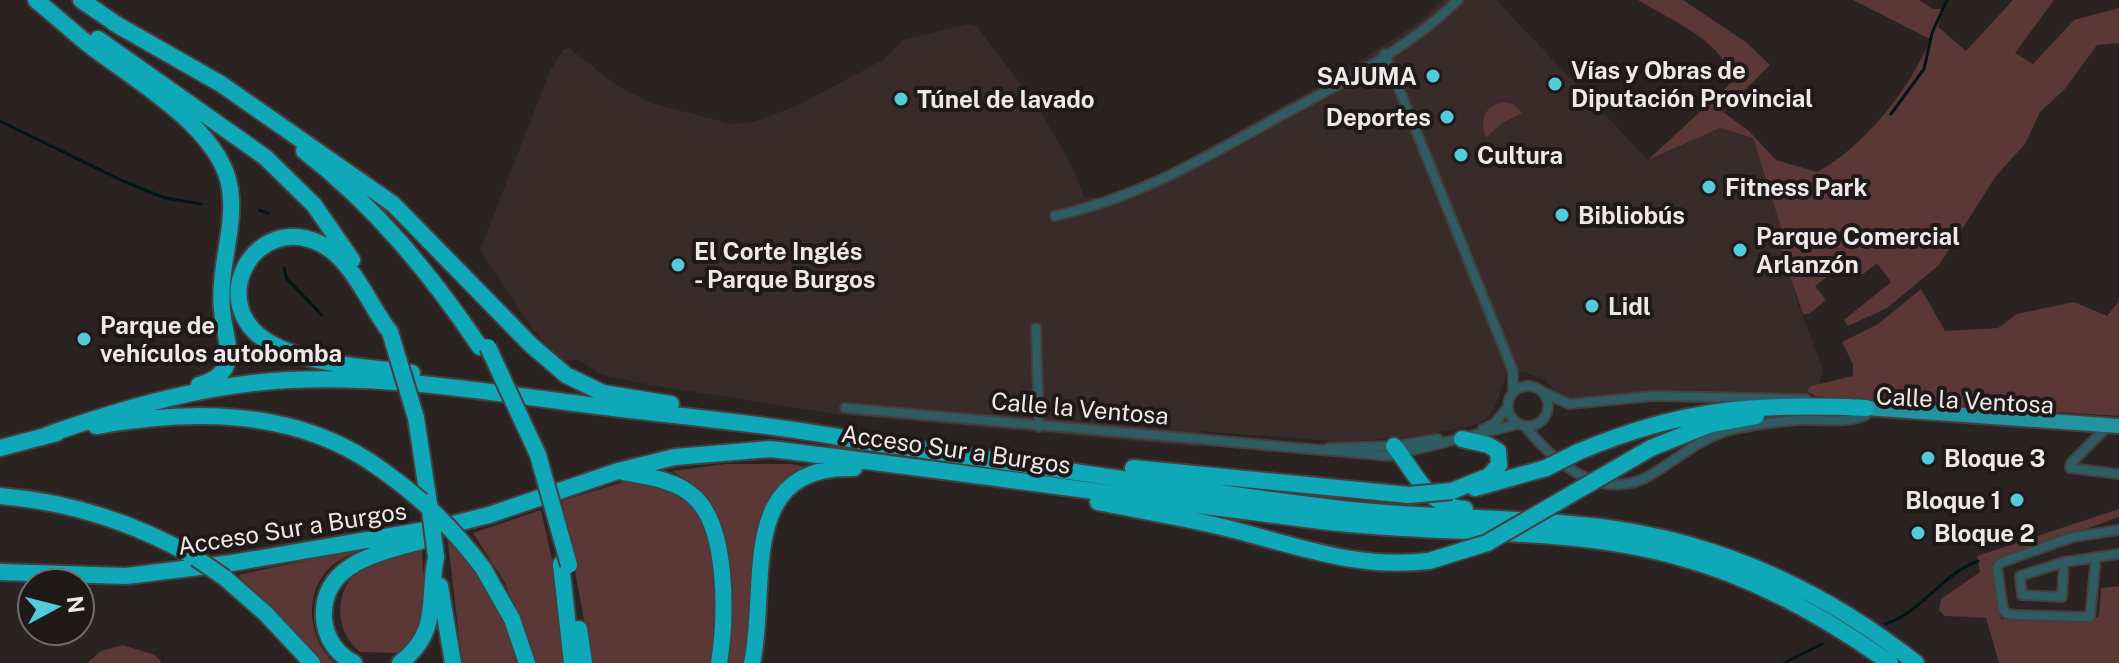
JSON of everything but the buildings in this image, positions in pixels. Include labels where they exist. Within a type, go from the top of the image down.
[{"type":"highway","points":[[38,0],[228,128],[299,189],[359,270],[390,332],[416,418],[436,557],[429,626],[423,641],[400,663]]},
{"type":"highway","points":[[38,0],[200,134],[213,148],[230,186],[230,220],[220,277],[224,326],[231,354],[229,361],[208,383],[140,400],[108,413]]},
{"type":"highway","points":[[81,0],[238,104],[323,165],[374,212],[419,262],[484,347],[530,452],[565,564],[584,663]]},
{"type":"highway","points":[[114,23],[221,84],[393,204],[531,345],[566,375],[603,393],[780,422],[810,431],[1409,495],[1493,485],[1546,468],[1632,429],[1701,412],[1780,405],[1866,411]]},
{"type":"highway","points":[[390,332],[349,269],[335,252],[317,242],[279,239],[256,252],[243,270],[238,289],[239,306],[244,321],[267,342],[299,355],[434,377],[464,388]]},
{"type":"highway","name":"Acceso Sur a Burgos","points":[[47,435],[108,413],[222,387],[287,380],[355,380],[464,388],[810,431],[1336,509],[1592,526],[1718,552],[1810,591],[1916,663]]},
{"type":"highway","points":[[1021,482],[1065,496],[1240,531],[1329,556],[1390,565],[1429,561],[1487,543],[1651,448],[1690,431],[1733,419],[1866,411]]},
{"type":"highway","points":[[0,448],[47,435],[169,416],[250,418],[318,436],[369,461],[425,501],[453,528],[483,568],[512,619],[527,663]]},
{"type":"highway","points":[[1452,491],[1489,476],[1499,465],[1498,451],[1471,437]]},
{"type":"highway","name":"Acceso Sur a Burgos","points":[[0,572],[95,577],[171,572],[416,533],[489,515],[618,471],[675,457],[757,450],[888,463],[1353,525],[1677,545],[1795,602],[1890,663]]},
{"type":"highway","points":[[1397,450],[1425,490],[1450,508],[1603,519],[1677,545]]},
{"type":"highway","points":[[752,663],[764,535],[775,503],[786,488],[811,472],[888,463]]},
{"type":"highway","points":[[618,471],[676,485],[694,496],[709,517],[717,536],[720,569],[719,663]]},
{"type":"highway","points":[[0,496],[59,503],[112,518],[196,558],[225,578],[266,614],[312,663]]},
{"type":"highway","points":[[354,663],[337,651],[324,624],[327,594],[343,570],[374,555],[472,525],[489,515]]},
{"type":"highway","points":[[565,564],[572,663]]},
{"type":"highway","points":[[435,576],[453,663]]},
{"type":"main road","name":"Calle la Ventosa","points":[[1866,411],[2114,428]]},
{"type":"street","points":[[1055,216],[1140,192],[1330,89],[1437,21],[1458,0]]},
{"type":"street","points":[[1385,54],[1513,371],[1513,391],[1507,408],[1522,425],[1539,423],[1547,412],[1543,392],[1529,386],[1513,371]]},
{"type":"street","points":[[1036,328],[1039,427]]},
{"type":"street","points":[[1513,391],[1529,386]]},
{"type":"street","name":"Calle la Ventosa","points":[[845,408],[1312,450],[1397,450],[1522,425],[1578,475],[1604,486],[1641,481],[1701,440],[1721,432],[1797,420],[1854,420],[1866,411],[1852,402],[1791,398],[1653,396],[1569,404],[1543,392]]},
{"type":"street","name":"Calle la Ventosa","points":[[1397,450],[1471,437],[1494,424],[1507,408]]},
{"type":"street","name":"Calle la Ventosa","points":[[2114,428],[2071,463],[2070,468],[2119,474]]},
{"type":"street","points":[[2096,557],[2090,617],[2017,615],[2007,614],[2003,609],[1997,567],[2002,562],[2073,537],[2119,530]]},
{"type":"street","points":[[2064,562],[2062,597],[2022,595],[2020,576],[2064,562],[2119,554]]},
{"type":"shaded area","points":[[1443,0],[1496,0],[1648,160],[1720,128],[1753,138],[1783,234],[1798,304],[1823,369],[1819,388],[1810,394],[1652,391],[1569,399],[1556,392],[1545,380],[1524,372],[1506,375],[1493,412],[1478,424],[1426,435],[1347,442],[1200,431],[1199,447],[843,415],[650,385],[602,375],[577,359],[563,362],[533,330],[480,250],[550,71],[563,50],[569,48],[619,87],[651,103],[731,124],[753,122],[796,106],[883,60],[903,40],[967,24],[976,26],[1038,107],[1072,166],[1084,197],[1098,198],[1145,183],[1338,75],[1421,21]]},
{"type":"shaded area","points":[[1638,0],[1683,0],[1747,43],[1770,65],[1723,112],[1749,131],[1776,160],[1817,172],[1852,148],[1884,114],[1911,77],[1930,39],[1853,0],[1919,0],[1933,9],[1943,9],[1938,27],[1966,51],[2013,0],[2054,0],[2015,53],[2033,64],[2074,20],[2119,8],[2119,43],[2097,45],[2064,90],[2040,112],[2025,144],[1996,176],[1939,265],[1887,308],[1848,326],[1844,320],[1891,282],[1877,263],[1862,275],[1848,261],[1815,286],[1826,300],[1809,314],[1803,314],[1779,242],[1783,234],[1753,138],[1720,128],[1648,160],[1732,82],[1720,55],[1708,44]]},
{"type":"shaded area","points":[[1503,102],[1513,104],[1522,113],[1502,123],[1486,138],[1483,125],[1485,115],[1491,107]]},
{"type":"shaded area","points":[[1921,289],[1945,331],[1998,328],[2017,314],[2074,302],[2107,316],[2119,301],[2119,416],[1815,396],[1807,391],[1811,386],[1853,376],[1853,364],[1842,342],[1878,324]]},
{"type":"shaded area","points":[[725,464],[791,464],[805,467],[783,483],[747,663],[727,663],[732,626],[731,581],[719,517],[703,493],[672,471]]},
{"type":"shaded area","points":[[630,480],[677,493],[695,511],[705,529],[711,551],[715,599],[710,663],[592,663],[562,501]]},
{"type":"shaded area","points":[[2119,509],[2119,517],[1993,563],[2001,619],[2092,622],[2099,615],[2101,588],[2119,586],[2119,663],[1999,663],[1986,618],[1945,616],[1939,610],[1941,599],[1980,572],[1977,556]]},
{"type":"shaded area","points":[[541,510],[555,573],[567,663],[536,663],[505,583],[473,533]]},
{"type":"shaded area","points":[[454,539],[503,620],[518,663],[462,663],[448,543]]},
{"type":"shaded area","points":[[422,548],[424,591],[417,631],[399,653],[360,652],[351,644],[342,622],[340,610],[345,588],[352,577],[367,565]]},
{"type":"shaded area","points":[[361,549],[337,562],[324,574],[313,600],[312,614],[318,641],[335,663],[322,663],[238,575]]},
{"type":"shaded area","points":[[123,645],[155,655],[162,663],[87,663],[101,651]]},
{"type":"waterway","points":[[1891,114],[1924,69],[1932,33],[1947,0]]},
{"type":"waterway","points":[[0,121],[123,181],[165,198],[202,204]]},
{"type":"waterway","points":[[259,210],[268,213]]},
{"type":"waterway","points":[[284,268],[287,279],[322,315]]},
{"type":"waterway","points":[[1885,624],[1910,611],[1953,575],[1978,561]]},
{"type":"waterway","points":[[1784,663],[1822,644]]},
{"type":"place","name":"SAJUMA","points":[[1433,76]]},
{"type":"place","name":"Vías y Obras de Diputación Provincial","points":[[1555,84]]},
{"type":"place","name":"Túnel de lavado","points":[[901,99]]},
{"type":"place","name":"Deportes","points":[[1447,117]]},
{"type":"place","name":"Cultura","points":[[1461,155]]},
{"type":"place","name":"Fitness Park","points":[[1709,187]]},
{"type":"place","name":"Bibliobús","points":[[1562,215]]},
{"type":"place","name":"Parque Comercial Arlanzón","points":[[1740,250]]},
{"type":"place","name":"El Corte Inglés - Parque Burgos","points":[[678,265]]},
{"type":"place","name":"Lidl","points":[[1592,306]]},
{"type":"place","name":"Parque de vehículos autobomba","points":[[84,339]]},
{"type":"place","name":"Bloque 3","points":[[1928,458]]},
{"type":"place","name":"Bloque 1","points":[[2017,500]]},
{"type":"place","name":"Bloque 2","points":[[1918,533]]}]
